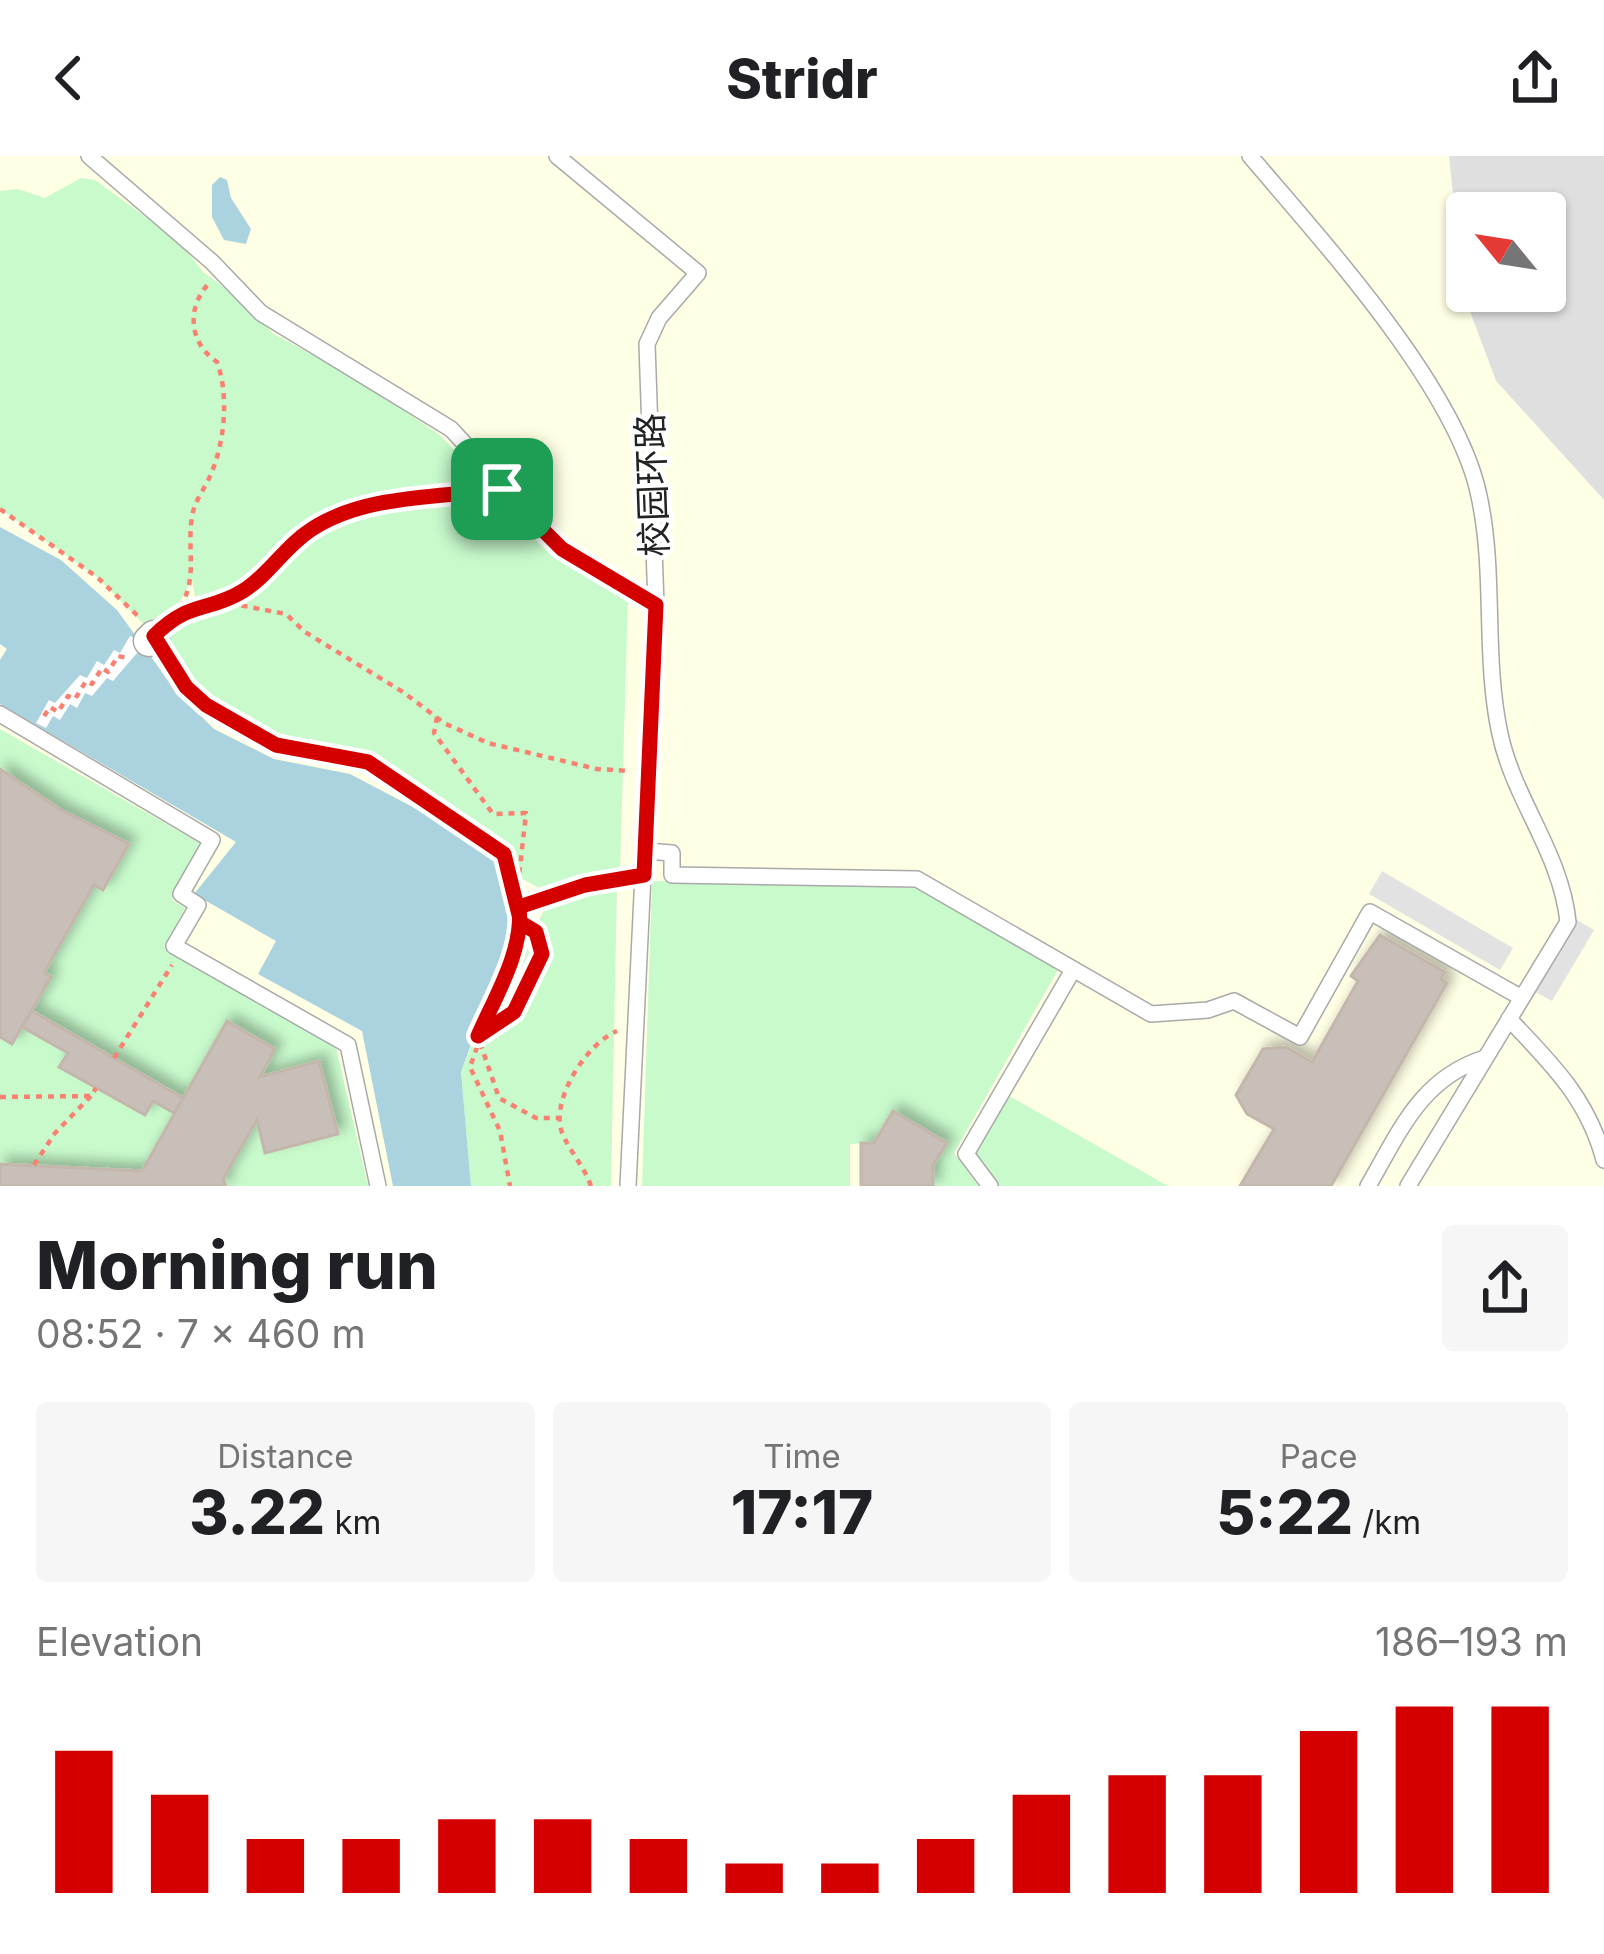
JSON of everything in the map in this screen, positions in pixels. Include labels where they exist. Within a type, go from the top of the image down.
[{"type":"lane","points":[[88,156],[220,270],[261,313],[452,429],[502,489],[562,549],[656,605]]},
{"type":"lane","name":"校园环路","points":[[557,156],[698,272],[659,318],[646,344],[656,605],[628,1186]]},
{"type":"lane","points":[[1250,156],[1420,371],[1469,457],[1480,500],[1500,737],[1564,884],[1568,922],[1408,1186]]},
{"type":"lane","points":[[0,714],[212,840],[181,894],[198,904],[174,946],[348,1045],[378,1186]]},
{"type":"lane","points":[[646,850],[672,853],[672,875],[917,879],[1151,1015],[1208,1010],[1234,1001],[1300,1037],[1370,911],[1522,998]]},
{"type":"lane","points":[[990,1186],[966,1154],[1073,970]]},
{"type":"lane","points":[[1509,1019],[1563,1073],[1597,1134],[1604,1160]]},
{"type":"lane","points":[[1368,1186],[1419,1099],[1437,1079],[1485,1058]]},
{"type":"path","points":[[39,725],[50,707],[58,712],[68,695],[75,699],[102,668],[108,672],[118,656],[125,661],[135,645],[143,650],[178,612],[191,589],[195,552],[191,520],[211,475],[225,393],[217,362],[203,352],[194,336],[194,315],[198,295],[220,270]]},
{"type":"path","points":[[178,612],[239,594],[295,541],[342,514],[364,506],[502,489]]},
{"type":"path","points":[[0,509],[97,577],[206,705],[276,745],[368,762],[504,854],[521,923],[478,1036],[472,1080],[500,1130],[510,1186]]},
{"type":"path","points":[[218,601],[286,614],[304,632],[437,717],[488,743],[597,769],[649,772]]},
{"type":"path","points":[[437,717],[434,733],[493,814],[526,813],[517,894]]},
{"type":"path","points":[[519,907],[585,885],[644,875]]},
{"type":"path","points":[[478,1036],[514,1012],[542,954],[536,932],[521,923]]},
{"type":"path","points":[[114,1058],[181,950]]},
{"type":"path","points":[[591,1186],[582,1162],[562,1133],[561,1118],[580,1058],[599,1037],[615,1032]]},
{"type":"path","points":[[478,1036],[499,1098],[536,1118],[561,1118]]},
{"type":"path","points":[[34,1165],[55,1133],[96,1088]]},
{"type":"path","points":[[0,1096],[91,1096]]},
{"type":"shaded area","points":[[0,156],[1449,156],[1453,192],[1446,192],[1446,312],[1470,312],[1496,381],[1604,500],[1604,1186],[0,1186]]},
{"type":"shaded area","points":[[1449,156],[1604,156],[1604,500],[1496,381],[1470,312],[1566,312],[1566,192],[1453,192]]},
{"type":"shaded area","points":[[1382,871],[1513,948],[1500,970],[1369,894]]},
{"type":"shaded area","points":[[1572,917],[1594,930],[1552,1001],[1530,989]]},
{"type":"green space","points":[[81,178],[95,180],[180,242],[203,272],[248,305],[272,333],[362,382],[441,436],[550,553],[628,599],[620,872],[548,893],[519,877],[504,854],[480,835],[368,762],[276,745],[206,705],[186,687],[157,640],[203,604],[196,601],[192,580],[180,601],[146,626],[97,577],[0,509],[0,191],[18,189],[45,198]]},
{"type":"green space","points":[[0,729],[203,845],[172,900],[185,908],[164,946],[335,1043],[368,1186],[226,1186],[223,1179],[257,1120],[266,1153],[338,1134],[319,1061],[260,1077],[227,1022],[183,1098],[32,1011],[51,978],[44,973],[94,886],[103,890],[129,844],[61,810],[0,769]]},
{"type":"green space","points":[[652,881],[918,888],[1059,968],[954,1153],[978,1186],[933,1186],[933,1165],[946,1143],[893,1111],[874,1143],[850,1144],[850,1186],[642,1186]]},
{"type":"green space","points":[[613,883],[617,887],[611,1186],[471,1186],[461,1072],[512,942],[533,933],[546,906]]},
{"type":"green space","points":[[22,1027],[68,1053],[60,1067],[144,1115],[153,1101],[174,1113],[142,1171],[0,1165],[0,1037],[12,1043]]},
{"type":"green space","points":[[1006,1094],[1168,1186],[993,1186],[971,1154]]},
{"type":"water","points":[[220,177],[227,180],[231,198],[251,229],[246,244],[224,240],[212,217],[212,185]]},
{"type":"water","points":[[0,527],[61,560],[117,610],[175,690],[214,729],[274,759],[350,774],[487,846],[507,889],[514,926],[461,1072],[471,1186],[393,1186],[362,1031],[258,974],[276,941],[194,894],[236,842],[0,704],[0,660],[7,649],[0,644]]},
{"type":"pier","points":[[130,636],[151,645],[145,656],[137,653],[113,681],[107,678],[92,696],[85,693],[77,708],[70,704],[60,720],[53,716],[46,728],[36,723],[49,700],[55,703],[80,675],[87,678],[97,661],[104,665],[114,650],[120,653]]},
{"type":"building","points":[[0,769],[61,810],[129,844],[103,890],[94,885],[44,973],[51,977],[12,1044],[0,1037]]},
{"type":"building","points":[[1380,935],[1445,972],[1441,979],[1447,983],[1331,1186],[1240,1186],[1274,1129],[1247,1114],[1236,1095],[1263,1049],[1286,1047],[1312,1062],[1358,981],[1351,976]]},
{"type":"building","points":[[32,1011],[183,1098],[174,1113],[153,1101],[145,1115],[59,1067],[68,1053],[22,1027]]},
{"type":"building","points":[[227,1021],[275,1049],[260,1077],[319,1061],[338,1134],[265,1153],[257,1120],[223,1179],[226,1186],[0,1186],[0,1164],[142,1171]]},
{"type":"building","points":[[893,1111],[947,1143],[933,1165],[933,1186],[861,1186],[861,1143],[874,1143]]},
{"type":"route","points":[[502,489],[364,506],[342,514],[295,541],[239,594],[178,612],[154,636],[186,687],[206,705],[276,745],[368,762],[504,854],[521,923],[536,932],[542,954],[514,1012],[478,1036],[511,959],[521,923],[519,907],[585,885],[644,875],[656,605],[562,549],[502,489]]}]
